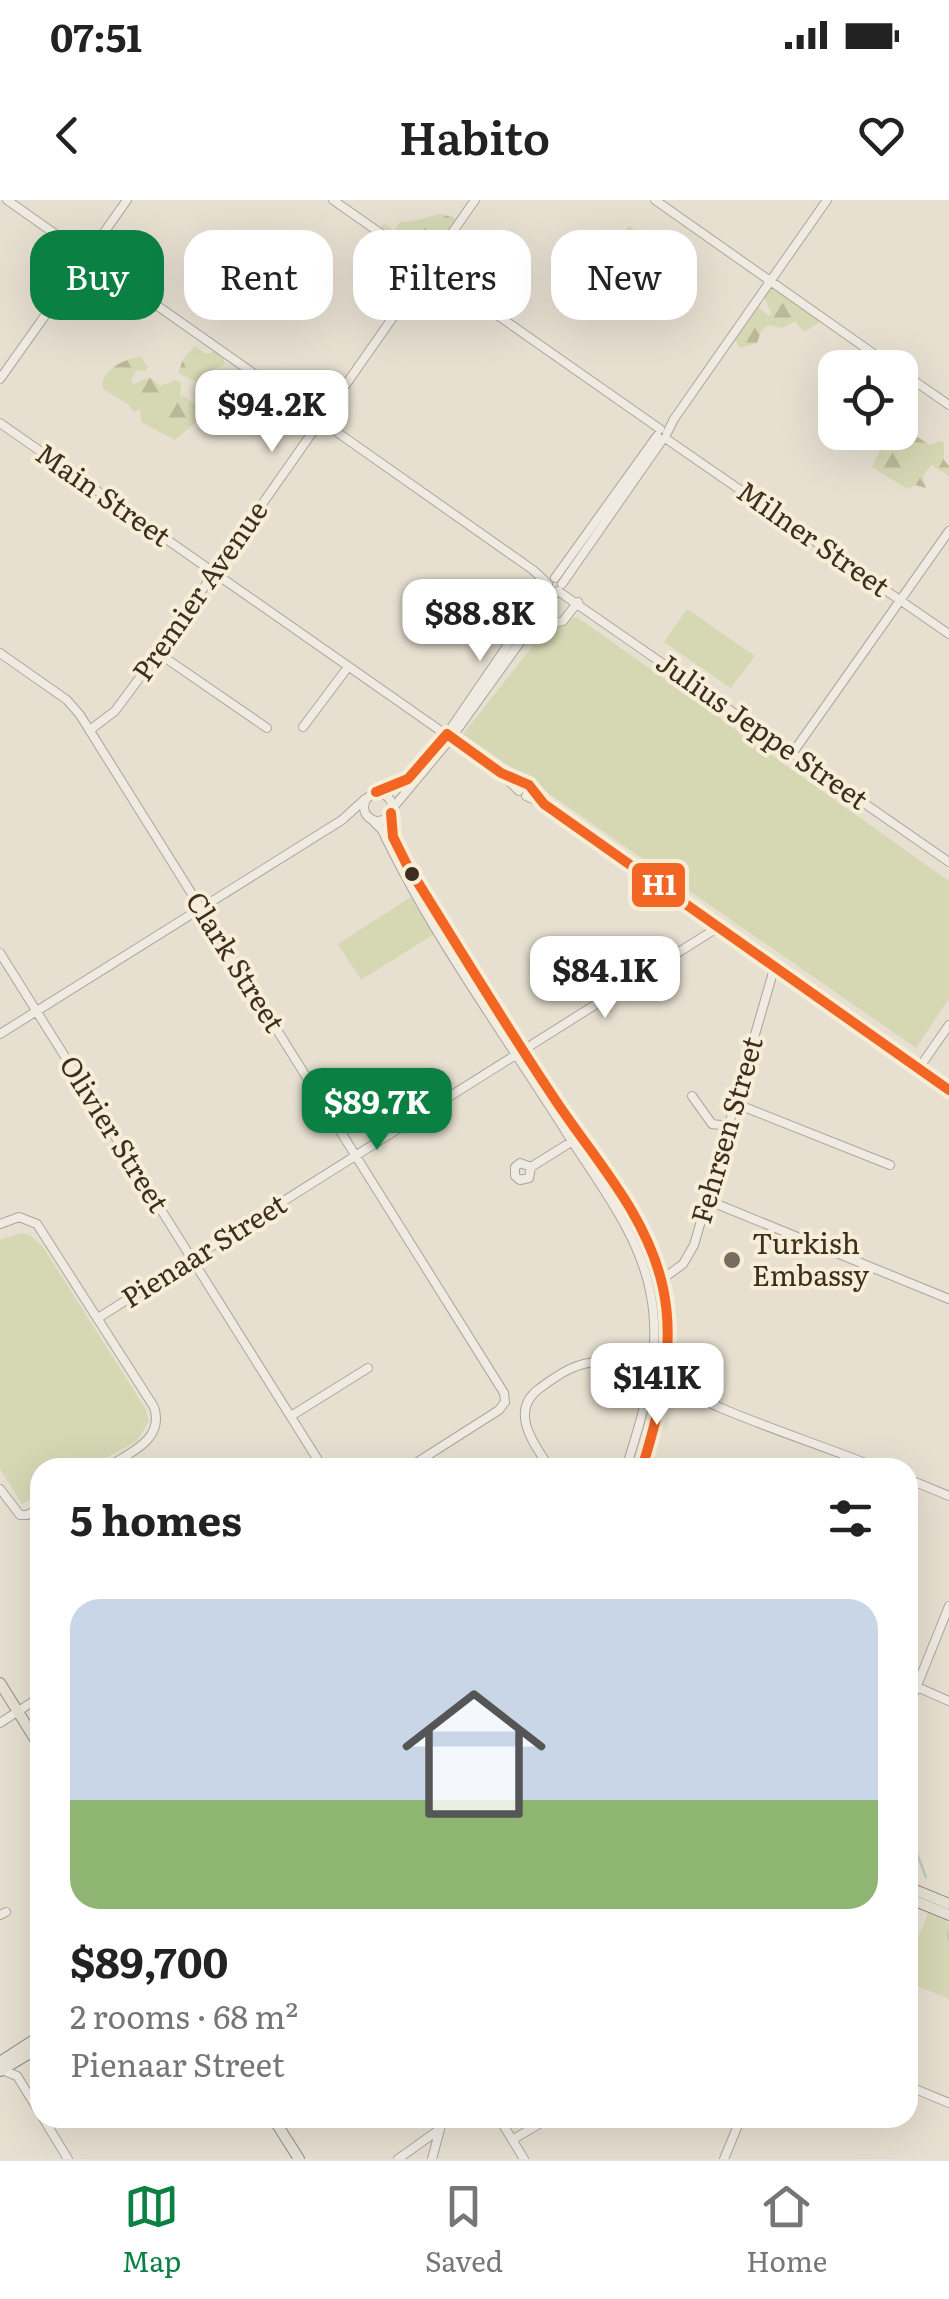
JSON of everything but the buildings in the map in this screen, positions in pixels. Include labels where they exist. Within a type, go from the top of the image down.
[{"type":"main road","points":[[0,1683],[30,1731]]},
{"type":"main road","points":[[918,1891],[949,1904]]},
{"type":"main road","points":[[918,1902],[949,1916]]},
{"type":"main road","points":[[1,2068],[30,2045]]},
{"type":"main road","points":[[16,2057],[30,2052]]},
{"type":"main road","points":[[279,2128],[299,2159]]},
{"type":"street","name":"Julius Jeppe Street","points":[[7,200],[49,230]]},
{"type":"street","points":[[106,230],[127,200]]},
{"type":"street","name":"Milner Street","points":[[332,200],[375,230]]},
{"type":"street","name":"Premier Avenue","points":[[454,230],[475,200]]},
{"type":"street","points":[[656,200],[868,350]]},
{"type":"street","points":[[342,820],[382,820],[450,736],[827,200]]},
{"type":"street","name":"Julius Jeppe Street","points":[[164,311],[949,862]]},
{"type":"street","points":[[0,380],[42,320]]},
{"type":"street","name":"Premier Avenue","points":[[90,730],[116,711],[390,320]]},
{"type":"street","name":"Milner Street","points":[[502,320],[949,634]]},
{"type":"street","points":[[918,385],[949,406]]},
{"type":"street","name":"Main Street","points":[[0,423],[949,1090]]},
{"type":"street","points":[[794,751],[949,532]]},
{"type":"street","points":[[525,628],[563,621],[577,602]]},
{"type":"street","name":"Clark Street","points":[[0,653],[67,700],[90,730],[506,1398],[499,1410],[424,1458]]},
{"type":"street","points":[[158,653],[267,728]]},
{"type":"street","points":[[303,727],[348,667]]},
{"type":"street","points":[[0,1034],[342,820],[376,792],[408,779],[450,736]]},
{"type":"street","points":[[376,792],[388,797],[398,847],[462,960]]},
{"type":"street","points":[[365,800],[368,818],[380,828],[394,857],[600,1176],[642,1234],[662,1280],[667,1327],[664,1384],[645,1458]]},
{"type":"street","name":"Pienaar Street","points":[[98,1318],[716,928]]},
{"type":"street","name":"Olivier Street","points":[[0,953],[317,1458]]},
{"type":"street","name":"Fehrsen Street","points":[[662,1280],[680,1267],[692,1250],[774,969]]},
{"type":"street","points":[[919,1068],[949,1024]]},
{"type":"street","points":[[692,1096],[712,1124],[728,1126]]},
{"type":"street","points":[[734,1103],[890,1165]]},
{"type":"street","points":[[530,1167],[576,1139]]},
{"type":"street","points":[[600,1176],[648,1279],[654,1323],[651,1378],[629,1458]]},
{"type":"street","points":[[707,1200],[949,1300]]},
{"type":"street","points":[[0,1224],[14,1217],[34,1222],[154,1407],[155,1430],[148,1440],[121,1458]]},
{"type":"street","points":[[544,1458],[531,1438],[525,1408],[534,1393],[584,1362],[614,1363],[852,1458]]},
{"type":"street","points":[[291,1416],[368,1368]]},
{"type":"street","points":[[918,1483],[949,1496]]},
{"type":"street","points":[[0,1490],[20,1515],[30,1513]]},
{"type":"street","points":[[918,1672],[949,1606]]},
{"type":"street","points":[[918,1687],[949,1700]]},
{"type":"street","points":[[0,1722],[30,1704]]},
{"type":"street","points":[[0,2048],[16,2057],[17,2076],[30,2097]]},
{"type":"street","points":[[1,2068],[17,2076]]},
{"type":"street","points":[[918,2090],[949,2103]]},
{"type":"street","points":[[49,2128],[68,2159]]},
{"type":"street","points":[[504,2128],[524,2159]]},
{"type":"street","points":[[512,2140],[532,2128]]},
{"type":"street","points":[[724,2159],[737,2128]]},
{"type":"street","points":[[398,2159],[440,2129]]},
{"type":"street","points":[[432,2159],[440,2129]]},
{"type":"green space","points":[[440,214],[455,218],[457,230],[394,230],[400,222]]},
{"type":"green space","points":[[769,286],[807,308],[818,308],[820,322],[804,332],[795,321],[782,328],[768,325],[757,343],[740,348],[733,337],[738,320],[756,305],[769,316],[772,314],[763,295]]},
{"type":"green space","points":[[195,346],[205,354],[218,351],[223,355],[225,364],[208,379],[221,390],[213,403],[210,388],[178,373],[183,359]]},
{"type":"green space","points":[[141,357],[148,367],[145,371],[137,370],[131,380],[133,384],[150,377],[160,386],[176,380],[181,383],[180,397],[201,409],[196,422],[175,440],[141,422],[140,409],[134,412],[104,390],[102,384],[111,369]]},
{"type":"green space","points":[[918,437],[930,445],[940,441],[944,443],[949,476],[931,465],[923,476],[926,488],[915,485],[907,489],[872,467],[880,450],[918,450]]},
{"type":"green space","points":[[687,609],[755,656],[731,688],[664,642]]},
{"type":"green space","points":[[577,617],[949,881],[949,999],[916,1048],[463,734],[547,628]]},
{"type":"green space","points":[[411,897],[434,934],[361,980],[338,944]]},
{"type":"green space","points":[[20,1233],[30,1235],[43,1247],[145,1408],[149,1421],[137,1441],[106,1458],[30,1458],[30,1500],[22,1504],[0,1469],[0,1240]]},
{"type":"green space","points":[[928,1913],[949,1922],[949,1999],[918,1986],[918,1938]]},
{"type":"waterway","points":[[918,1857],[926,1877]]},
{"type":"waterway","points":[[947,1932],[949,1940]]},
{"type":"transit line","name":"H1","points":[[376,792],[408,779],[447,734],[501,773],[529,785],[544,804],[949,1090]]},
{"type":"transit line","name":"H1","points":[[391,813],[393,837],[407,865],[538,1074],[620,1191],[656,1262],[667,1311],[667,1356],[645,1458]]},
{"type":"place","name":"Turkish Embassy","points":[[732,1260]]}]
